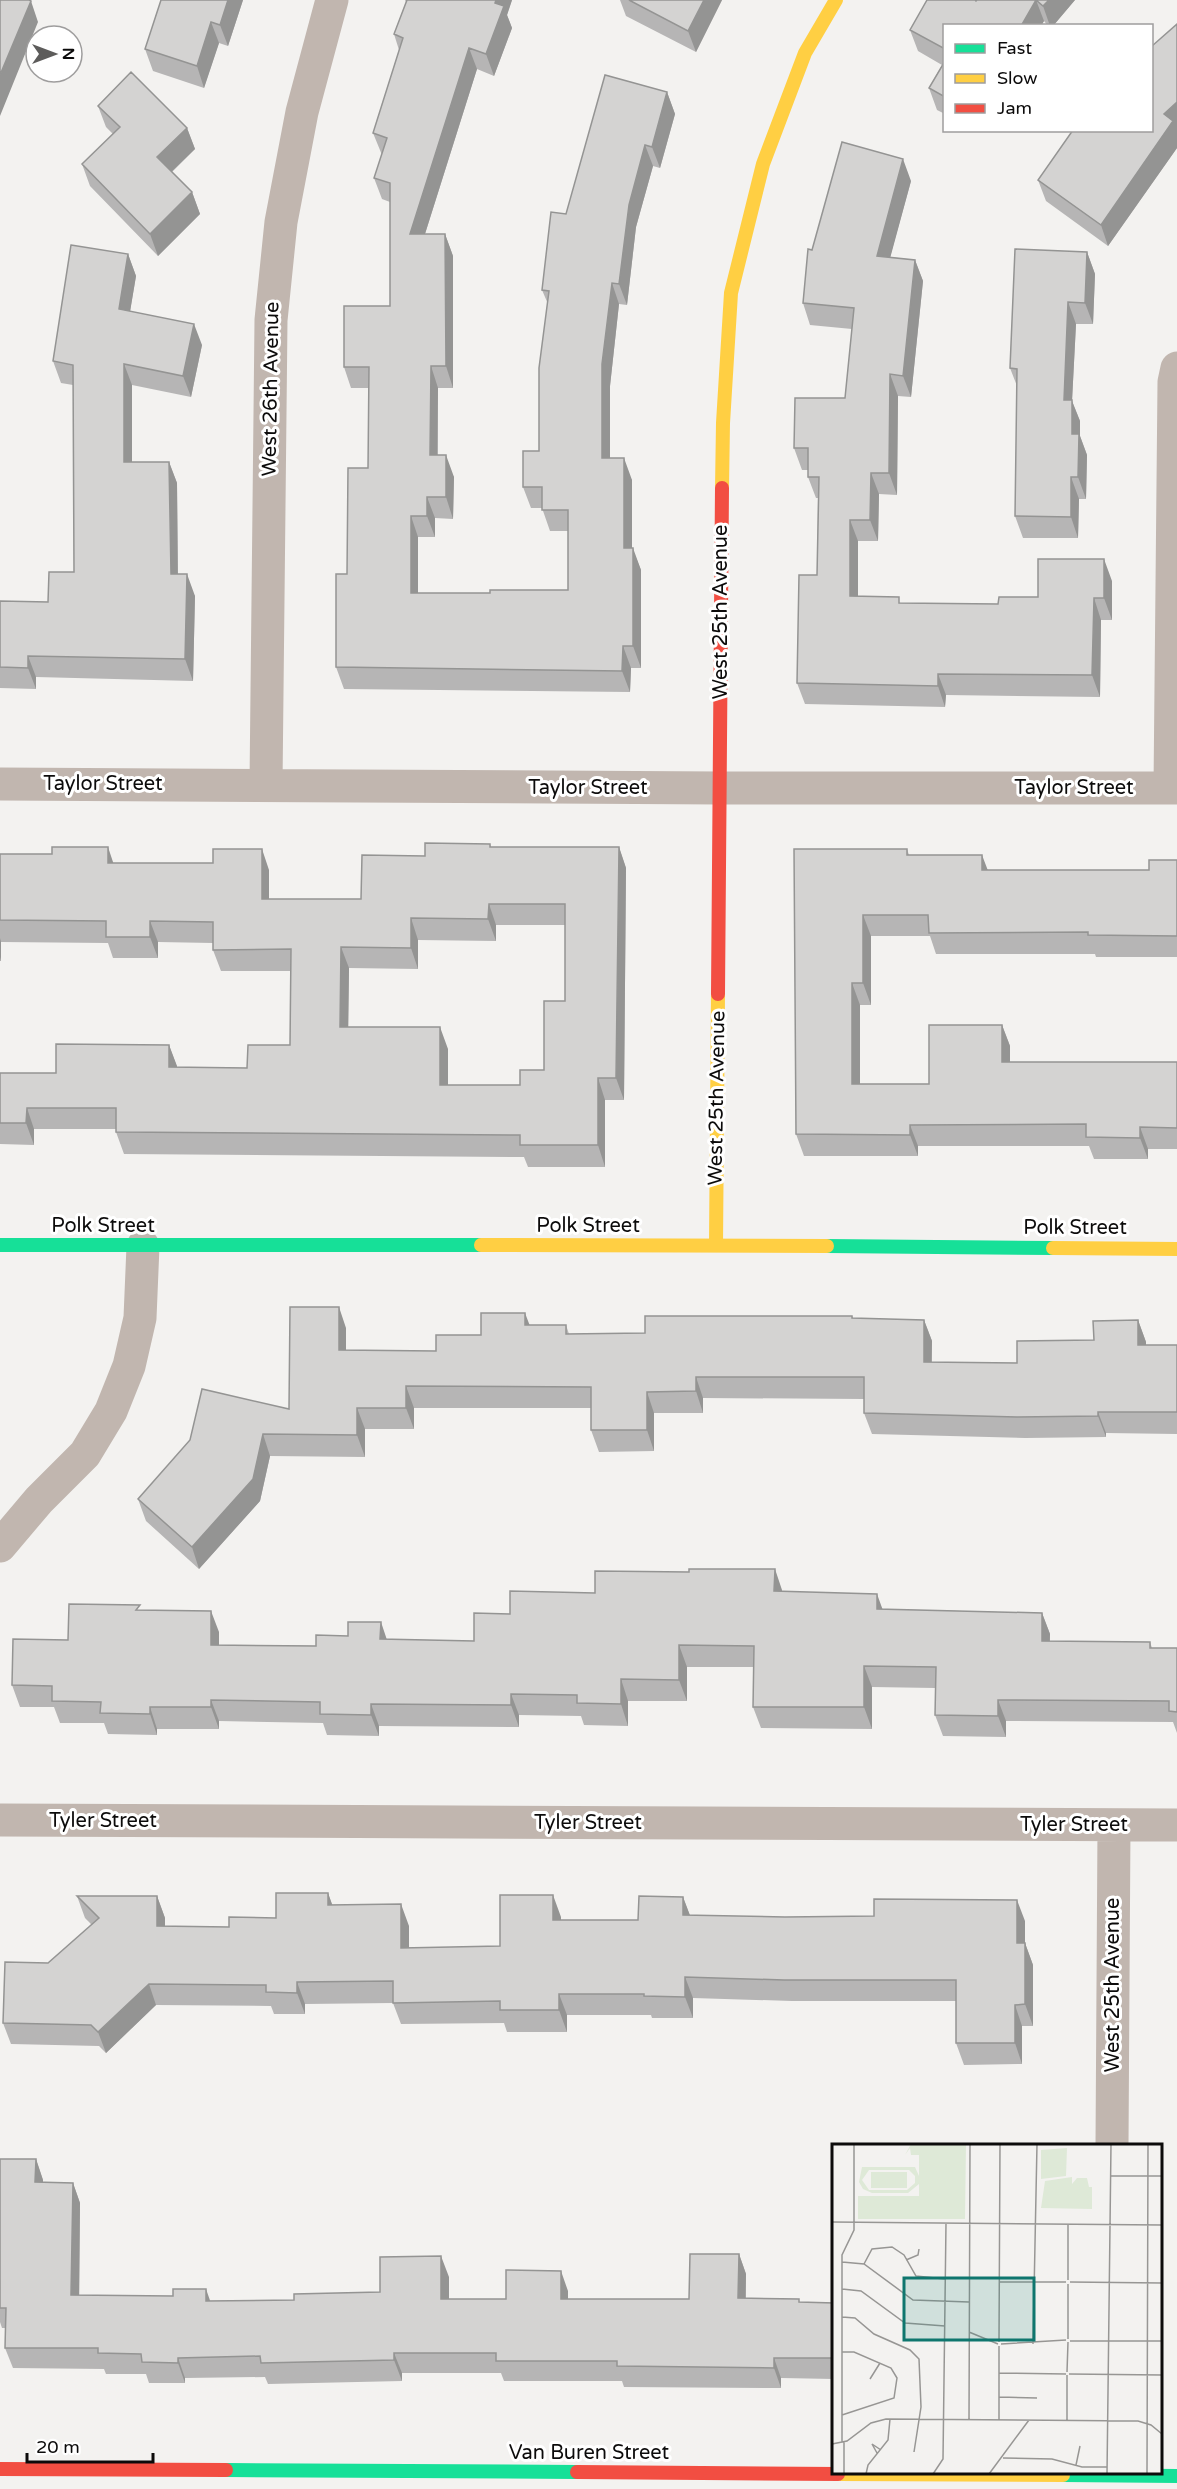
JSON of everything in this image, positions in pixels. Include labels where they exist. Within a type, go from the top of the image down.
[{"type":"street","name":"West 26th Avenue","points":[[266,785],[271,320],[281,222],[302,112],[333,0]]},
{"type":"street","name":"West 25th Avenue","points":[[716,1245],[723,423],[731,293],[763,164],[805,53],[836,0]]},
{"type":"street","points":[[1174,788],[1174,382],[1177,368]]},
{"type":"street","name":"Taylor Street","points":[[0,784],[1174,788]]},
{"type":"street","name":"Polk Street","points":[[0,1245],[716,1245],[1177,1249]]},
{"type":"street","points":[[0,1545],[39,1500],[85,1454],[111,1411],[129,1366],[140,1318],[143,1246]]},
{"type":"street","name":"Tyler Street","points":[[0,1820],[1177,1825]]},
{"type":"street","name":"West 25th Avenue","points":[[1112,2144],[1114,1825]]},
{"type":"street","name":"Van Buren Street","points":[[0,2469],[1109,2479],[1177,2476]]},
{"type":"building","points":[[0,0],[31,1],[0,75]]},
{"type":"building","points":[[161,0],[228,0],[220,25],[211,22],[197,66],[145,49]]},
{"type":"building","points":[[407,0],[496,0],[495,3],[504,6],[486,54],[469,48],[410,234],[445,234],[446,366],[431,366],[430,455],[446,455],[446,497],[427,497],[427,516],[411,516],[411,593],[568,590],[568,510],[542,510],[542,487],[523,487],[523,451],[539,451],[539,368],[549,291],[542,290],[551,212],[566,214],[605,75],[667,92],[652,147],[645,145],[629,205],[619,284],[612,283],[602,364],[602,458],[624,458],[624,548],[633,548],[633,646],[623,646],[622,671],[336,667],[336,574],[347,574],[348,468],[368,468],[369,367],[344,367],[344,306],[390,306],[390,183],[374,178],[387,138],[373,133],[403,38],[394,34]]},
{"type":"building","points":[[629,0],[704,0],[688,31]]},
{"type":"building","points":[[927,0],[1036,0],[1022,24],[943,24],[943,48],[910,30]]},
{"type":"building","points":[[1036,0],[1049,0],[1043,6]]},
{"type":"building","points":[[1177,24],[1177,102],[1164,114],[1173,121],[1101,225],[1038,180],[1072,132],[1153,132],[1153,45]]},
{"type":"building","points":[[943,64],[943,96],[929,88]]},
{"type":"building","points":[[131,72],[187,128],[157,157],[192,192],[150,234],[82,164],[120,127],[98,106]]},
{"type":"building","points":[[842,142],[903,159],[877,256],[915,260],[903,376],[890,374],[889,473],[871,473],[870,520],[850,520],[850,596],[899,597],[899,603],[998,604],[999,597],[1038,597],[1038,559],[1104,559],[1104,598],[1094,598],[1092,675],[938,674],[938,686],[797,683],[799,575],[817,575],[819,477],[808,477],[808,448],[794,448],[795,398],[845,398],[854,308],[803,303],[808,249],[812,250]]},
{"type":"building","points":[[71,245],[128,254],[119,309],[194,324],[183,376],[124,364],[124,462],[169,462],[171,574],[187,574],[185,659],[28,656],[28,668],[0,667],[0,601],[48,602],[49,572],[74,572],[73,365],[53,361]]},
{"type":"building","points":[[1015,249],[1087,252],[1085,303],[1068,302],[1064,400],[1072,400],[1072,434],[1079,434],[1078,477],[1071,477],[1071,517],[1015,516],[1017,369],[1010,368]]},
{"type":"building","points":[[425,843],[490,844],[490,847],[619,847],[616,1078],[598,1078],[598,1145],[520,1145],[520,1135],[116,1132],[116,1108],[27,1108],[26,1123],[0,1123],[0,1073],[56,1073],[56,1044],[169,1045],[169,1067],[247,1068],[248,1045],[290,1045],[291,949],[213,950],[213,922],[150,921],[150,937],[106,937],[106,921],[0,920],[0,854],[52,854],[52,847],[108,847],[108,863],[213,863],[213,849],[262,849],[262,899],[361,899],[362,855],[425,856]],"holes":[[[489,904],[565,904],[565,1001],[544,1001],[544,1070],[520,1070],[520,1085],[440,1085],[440,1027],[340,1027],[341,947],[411,948],[411,918],[488,919]]]},
{"type":"building","points":[[794,849],[907,849],[907,855],[982,855],[982,870],[1149,870],[1149,860],[1177,860],[1177,936],[1088,935],[1088,932],[929,933],[928,915],[863,915],[863,983],[852,983],[852,1084],[929,1084],[929,1025],[1002,1025],[1002,1062],[1177,1062],[1177,1128],[1140,1127],[1140,1138],[1086,1137],[1086,1124],[910,1125],[910,1135],[796,1134]]},
{"type":"building","points":[[290,1307],[339,1307],[339,1350],[436,1351],[436,1335],[481,1335],[481,1313],[525,1313],[525,1325],[566,1325],[566,1334],[645,1333],[645,1316],[852,1316],[852,1318],[924,1320],[924,1362],[1017,1363],[1017,1341],[1094,1340],[1093,1321],[1138,1320],[1138,1345],[1177,1345],[1177,1412],[1098,1412],[1098,1416],[1017,1417],[864,1413],[864,1377],[696,1377],[696,1391],[647,1392],[647,1430],[591,1430],[591,1387],[406,1386],[406,1408],[357,1408],[357,1435],[263,1434],[253,1479],[192,1547],[138,1499],[190,1440],[202,1389],[289,1409]]},
{"type":"building","points":[[689,1569],[775,1569],[774,1591],[877,1594],[877,1609],[1042,1613],[1042,1641],[1150,1642],[1150,1648],[1177,1648],[1177,1712],[1169,1711],[1169,1701],[998,1700],[998,1716],[935,1715],[936,1667],[864,1666],[864,1707],[753,1707],[754,1646],[679,1645],[679,1680],[621,1679],[621,1704],[577,1703],[577,1695],[511,1694],[511,1705],[371,1704],[371,1715],[320,1714],[320,1702],[211,1700],[211,1707],[150,1707],[150,1714],[100,1713],[101,1702],[52,1701],[52,1686],[12,1685],[13,1639],[68,1640],[69,1604],[140,1605],[136,1610],[211,1611],[211,1645],[316,1646],[316,1635],[348,1636],[348,1622],[381,1622],[380,1639],[474,1641],[474,1613],[510,1614],[510,1591],[595,1593],[595,1571],[689,1572]]},
{"type":"building","points":[[276,1893],[328,1893],[328,1905],[401,1904],[401,1948],[500,1946],[500,1895],[553,1895],[553,1920],[638,1920],[639,1896],[683,1897],[683,1915],[785,1917],[874,1916],[874,1899],[1017,1900],[1017,1943],[1025,1943],[1025,2004],[1015,2005],[1015,2043],[956,2043],[956,1980],[784,1980],[685,1977],[685,1997],[644,1996],[644,1994],[559,1994],[559,2010],[500,2010],[500,2001],[393,2003],[393,1981],[297,1982],[297,1993],[266,1992],[266,1985],[149,1984],[98,2032],[91,2025],[3,2023],[5,1962],[48,1963],[99,1918],[77,1896],[157,1896],[157,1926],[229,1927],[229,1917],[276,1918]]},
{"type":"building","points":[[0,2159],[36,2159],[35,2182],[73,2183],[71,2295],[173,2296],[173,2289],[206,2289],[206,2301],[294,2300],[294,2294],[380,2292],[380,2257],[441,2256],[441,2299],[506,2299],[506,2270],[561,2271],[561,2299],[689,2299],[690,2254],[739,2254],[738,2298],[799,2299],[799,2302],[832,2303],[832,2358],[774,2358],[774,2368],[617,2366],[617,2361],[496,2361],[496,2353],[394,2353],[394,2360],[261,2363],[260,2356],[178,2358],[178,2363],[142,2362],[141,2354],[98,2353],[98,2348],[5,2348],[6,2308],[0,2308]]},
{"type":"traffic: fast","points":[[0,1245],[481,1245]]},
{"type":"traffic: fast","points":[[827,1246],[1053,1248]]},
{"type":"traffic: fast","points":[[226,2470],[577,2472]]},
{"type":"traffic: fast","points":[[1063,2475],[1177,2476]]},
{"type":"traffic: slow","points":[[722,488],[723,423],[731,293],[763,164],[805,53],[836,0]]},
{"type":"traffic: slow","points":[[716,1245],[718,994]]},
{"type":"traffic: slow","points":[[481,1245],[827,1246]]},
{"type":"traffic: slow","points":[[1053,1248],[1177,1249]]},
{"type":"traffic: slow","points":[[838,2474],[1063,2475]]},
{"type":"traffic: jam","points":[[718,994],[722,488]]},
{"type":"traffic: jam","points":[[0,2469],[226,2470]]},
{"type":"traffic: jam","points":[[577,2472],[832,2474]]}]
